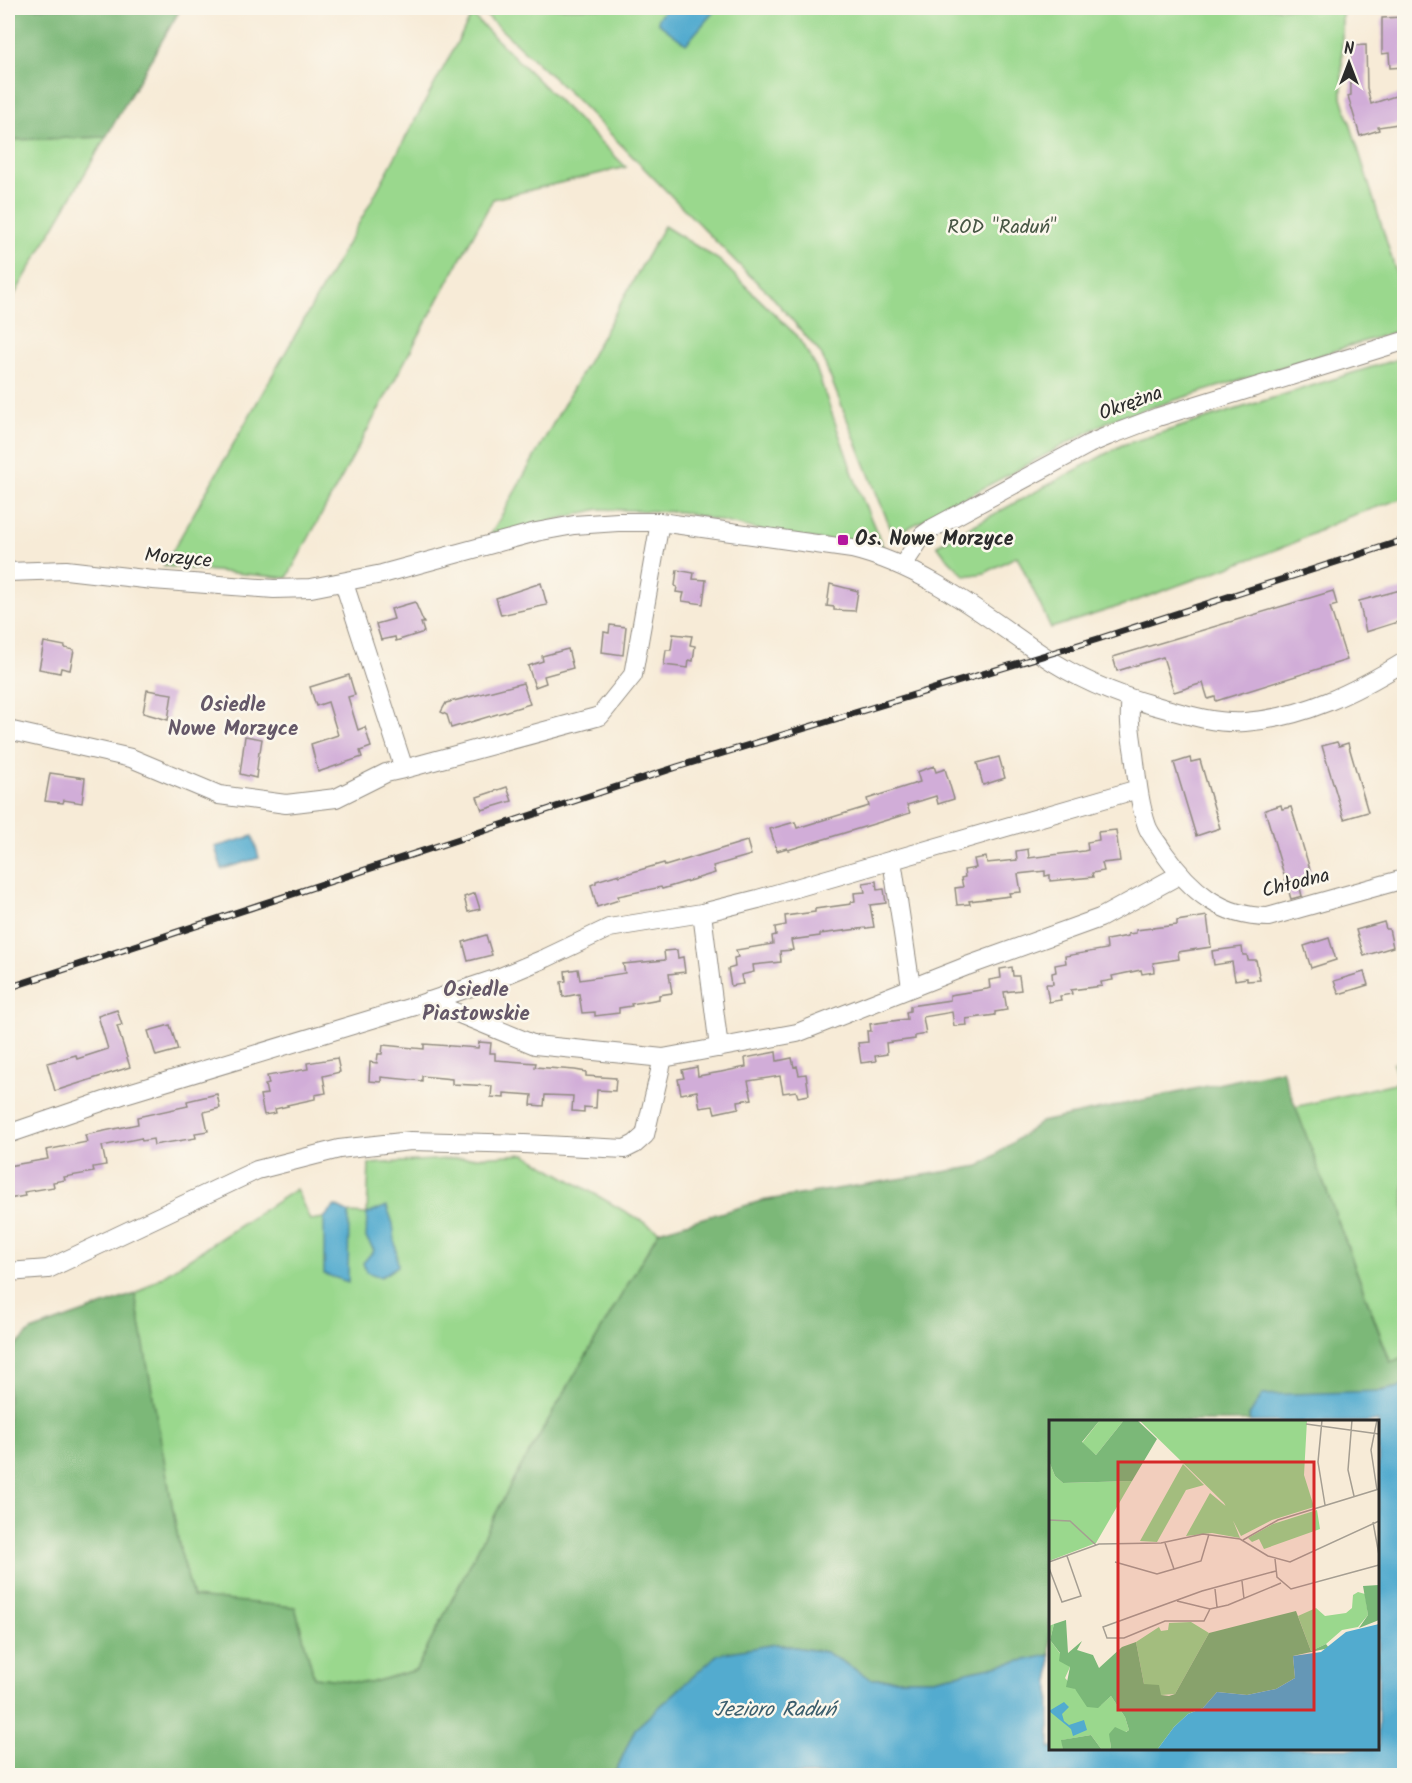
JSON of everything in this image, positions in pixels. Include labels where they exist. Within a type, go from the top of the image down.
[{"type":"street","name":"Okrężna","points":[[903,565],[923,535],[933,528],[1089,444],[1158,417],[1404,341]]},
{"type":"street","name":"Morzyce","points":[[8,572],[66,570],[153,580],[274,589],[311,588],[382,574],[536,532],[574,525],[660,522],[852,549],[880,556],[903,565],[960,598],[1081,679],[1131,699],[1188,716],[1215,721],[1244,722],[1278,717],[1317,706],[1363,687],[1404,662]]},
{"type":"street","points":[[8,730],[130,758],[219,795],[286,804],[336,798],[386,773],[600,716],[633,675],[660,522]]},
{"type":"street","points":[[344,583],[404,769]]},
{"type":"street","name":"Chłodna","points":[[1131,699],[1128,713],[1138,789],[1148,828],[1179,875],[1208,900],[1236,913],[1252,917],[1268,917],[1404,879]]},
{"type":"street","points":[[8,1134],[122,1095],[428,1001],[527,966],[609,928],[702,912],[758,899],[1138,789]]},
{"type":"street","points":[[892,860],[911,987]]},
{"type":"street","points":[[428,1001],[535,1045],[663,1058],[797,1033],[911,987],[1100,918],[1179,875]]},
{"type":"street","points":[[702,912],[719,1048]]},
{"type":"street","points":[[8,1272],[48,1269],[257,1170],[339,1149],[411,1141],[625,1149],[645,1135],[663,1058]]},
{"type":"green space","points":[[8,8],[181,8],[106,137],[8,140]]},
{"type":"green space","name":"ROD \"Raduń\"","points":[[478,8],[1342,8],[1342,97],[1404,298],[1404,329],[1111,420],[897,534],[892,532],[821,354],[769,293],[576,99]]},
{"type":"green space","points":[[472,15],[626,167],[493,199],[287,578],[164,566],[367,209]]},
{"type":"green space","points":[[106,137],[8,306],[8,140]]},
{"type":"green space","points":[[664,226],[719,260],[797,336],[815,365],[859,491],[883,547],[782,535],[681,512],[599,509],[490,536]]},
{"type":"green space","points":[[1404,357],[1404,498],[1345,518],[1289,545],[1130,603],[1051,628],[1017,556],[985,573],[965,576],[937,545],[1122,445]]},
{"type":"green space","points":[[1404,1059],[1404,1357],[1391,1363],[1295,1107],[1399,1082],[1393,1063]]},
{"type":"green space","points":[[1282,1070],[1390,1362],[1404,1357],[1404,1386],[1249,1416],[1250,1420],[1049,1420],[1049,1655],[933,1679],[871,1679],[826,1652],[776,1644],[635,1729],[616,1771],[604,1775],[8,1776],[8,1354],[31,1331],[135,1294],[180,1550],[193,1597],[295,1607],[314,1677],[370,1683],[416,1670],[512,1482],[659,1231],[761,1201],[980,1166],[1041,1122]]},
{"type":"green space","points":[[525,1154],[659,1231],[512,1482],[416,1670],[370,1683],[314,1677],[295,1607],[193,1598],[180,1550],[135,1294],[296,1189],[310,1220],[324,1218],[335,1206],[349,1213],[367,1214],[369,1164]]},
{"type":"water","points":[[667,8],[717,8],[686,44],[658,23],[658,18]]},
{"type":"water","points":[[253,836],[259,858],[222,869],[215,847]]},
{"type":"water","points":[[335,1206],[349,1213],[348,1282],[324,1274],[324,1218]]},
{"type":"water","points":[[387,1206],[393,1224],[398,1266],[381,1277],[366,1272],[363,1263],[374,1250],[366,1238],[367,1214]]},
{"type":"water","name":"Jezioro Raduń","points":[[1404,1386],[1404,1775],[604,1775],[616,1771],[635,1729],[718,1654],[776,1644],[826,1652],[871,1679],[933,1679],[1049,1655],[1049,1750],[1379,1750],[1379,1420],[1250,1420],[1249,1416],[1262,1395],[1382,1391]]},
{"type":"building","points":[[1404,17],[1404,67],[1390,68],[1389,53],[1382,54],[1382,18]]},
{"type":"building","points":[[1366,45],[1367,88],[1371,104],[1404,93],[1404,123],[1378,127],[1379,130],[1360,136],[1348,96],[1351,95],[1350,46]]},
{"type":"building","points":[[677,570],[694,573],[693,579],[706,580],[703,604],[682,601],[684,593],[676,592],[677,587],[675,586]]},
{"type":"building","points":[[541,583],[547,605],[501,615],[496,598]]},
{"type":"building","points":[[830,584],[858,591],[855,611],[834,610],[834,607],[827,606]]},
{"type":"building","points":[[1404,589],[1404,620],[1366,632],[1359,601]]},
{"type":"building","points":[[1333,591],[1337,605],[1330,607],[1347,660],[1216,701],[1215,697],[1208,699],[1203,683],[1174,692],[1163,657],[1117,671],[1113,657]]},
{"type":"building","points":[[415,602],[424,623],[421,623],[424,632],[396,641],[395,637],[381,640],[376,624],[394,619],[391,609]]},
{"type":"building","points":[[610,625],[626,627],[623,655],[602,652],[604,632],[609,633]]},
{"type":"building","points":[[673,634],[692,636],[690,645],[695,646],[693,661],[689,660],[688,668],[664,665],[666,650],[671,650]]},
{"type":"building","points":[[44,642],[74,650],[70,670],[61,668],[60,673],[39,669]]},
{"type":"building","points":[[568,649],[573,668],[544,676],[546,683],[535,687],[528,666],[543,661],[542,656]]},
{"type":"building","points":[[349,675],[355,695],[348,697],[358,730],[365,727],[371,747],[360,751],[362,757],[318,772],[311,744],[338,735],[328,702],[316,706],[310,687]]},
{"type":"building","points":[[523,683],[530,704],[451,728],[447,715],[441,712],[446,703]]},
{"type":"building","points":[[147,690],[172,694],[168,720],[143,713]]},
{"type":"building","points":[[245,736],[262,739],[256,778],[240,774]]},
{"type":"building","points":[[1337,742],[1339,746],[1348,743],[1368,812],[1344,819],[1322,746]]},
{"type":"building","points":[[999,757],[1005,778],[983,785],[977,763]]},
{"type":"building","points":[[1190,758],[1191,762],[1200,760],[1220,828],[1196,836],[1174,763]]},
{"type":"building","points":[[934,766],[936,772],[945,769],[954,799],[938,804],[936,796],[907,805],[910,813],[788,850],[787,848],[777,851],[770,829],[795,822],[797,828],[869,806],[867,799],[920,782],[917,772]]},
{"type":"building","points":[[50,773],[85,778],[82,803],[64,800],[63,803],[45,801]]},
{"type":"building","points":[[507,787],[512,801],[482,810],[477,797]]},
{"type":"building","points":[[1281,805],[1282,809],[1291,807],[1312,876],[1298,881],[1302,896],[1291,899],[1265,810]]},
{"type":"building","points":[[1116,830],[1120,861],[1102,863],[1104,871],[1092,873],[1093,877],[1050,881],[1050,875],[1045,876],[1045,871],[1018,874],[1021,892],[957,905],[955,888],[963,887],[961,878],[965,877],[964,870],[976,868],[974,859],[986,857],[987,863],[1017,860],[1016,851],[1028,849],[1029,858],[1084,851],[1088,850],[1087,842],[1099,840],[1098,832]]},
{"type":"building","points":[[747,841],[751,855],[713,866],[715,873],[662,889],[661,887],[618,896],[619,900],[597,907],[591,885],[596,881],[664,863],[665,866]]},
{"type":"building","points":[[876,881],[877,890],[884,889],[886,903],[870,905],[874,927],[791,940],[793,950],[780,951],[781,962],[753,965],[754,972],[741,975],[743,984],[731,986],[728,969],[735,967],[734,958],[738,957],[736,950],[773,944],[772,936],[776,935],[775,927],[786,925],[785,916],[851,904],[855,901],[854,893],[865,892],[863,883]]},
{"type":"building","points":[[475,893],[480,909],[468,912],[464,897]]},
{"type":"building","points":[[1207,916],[1211,947],[1178,952],[1179,959],[1153,963],[1154,972],[1142,974],[1141,970],[1112,976],[1113,980],[1101,982],[1102,986],[1071,990],[1072,994],[1060,996],[1061,1000],[1049,1002],[1046,984],[1053,984],[1052,973],[1056,972],[1055,965],[1066,963],[1065,956],[1107,949],[1106,940],[1128,936],[1128,934],[1136,933],[1136,930],[1177,925],[1177,921]]},
{"type":"building","points":[[1384,922],[1386,929],[1389,929],[1393,947],[1364,956],[1356,930]]},
{"type":"building","points":[[486,935],[492,955],[468,961],[463,942]]},
{"type":"building","points":[[1329,938],[1336,960],[1311,968],[1304,946]]},
{"type":"building","points":[[1242,947],[1243,955],[1247,955],[1248,960],[1256,960],[1260,980],[1247,981],[1247,978],[1235,980],[1232,962],[1214,965],[1212,951]]},
{"type":"building","points":[[677,950],[678,958],[683,957],[685,972],[669,974],[672,993],[659,995],[659,999],[619,1008],[619,1013],[595,1016],[595,1012],[582,1013],[579,994],[563,997],[561,982],[566,981],[565,971],[578,969],[580,980],[625,973],[623,964],[665,960],[664,951]]},
{"type":"building","points":[[1012,967],[1013,976],[1019,976],[1021,990],[1004,992],[1007,1010],[995,1012],[995,1015],[966,1019],[967,1025],[954,1026],[952,1012],[923,1017],[926,1034],[915,1036],[915,1039],[886,1043],[887,1054],[875,1056],[876,1061],[861,1063],[858,1043],[868,1042],[867,1031],[871,1031],[870,1024],[907,1019],[906,1012],[910,1011],[910,1006],[950,1000],[950,995],[990,988],[989,980],[1001,978],[1000,969]]},
{"type":"building","points":[[1364,972],[1368,985],[1339,994],[1334,981]]},
{"type":"building","points":[[117,1010],[122,1025],[117,1026],[130,1067],[55,1091],[47,1063],[76,1055],[77,1059],[108,1049],[98,1016]]},
{"type":"building","points":[[170,1025],[178,1050],[156,1056],[148,1031]]},
{"type":"building","points":[[479,1042],[491,1043],[490,1053],[495,1053],[495,1060],[536,1063],[535,1067],[575,1070],[586,1072],[586,1076],[616,1078],[615,1091],[597,1090],[596,1108],[584,1107],[584,1112],[572,1111],[573,1096],[545,1095],[544,1106],[531,1105],[532,1095],[504,1093],[504,1098],[491,1097],[492,1086],[452,1084],[452,1079],[422,1076],[422,1081],[381,1077],[381,1082],[369,1081],[370,1062],[377,1063],[378,1054],[382,1054],[383,1045],[424,1049],[424,1044],[478,1048]]},
{"type":"building","points":[[776,1052],[777,1061],[792,1058],[799,1075],[806,1074],[809,1095],[798,1097],[796,1091],[783,1093],[780,1076],[748,1081],[752,1099],[738,1101],[739,1108],[715,1113],[713,1106],[700,1108],[697,1091],[681,1094],[678,1079],[684,1078],[682,1070],[697,1067],[698,1076],[721,1072],[746,1067],[745,1058]]},
{"type":"building","points":[[337,1058],[340,1072],[323,1076],[326,1093],[315,1095],[315,1099],[275,1109],[276,1113],[264,1115],[260,1095],[267,1094],[265,1085],[269,1084],[267,1076],[308,1069],[307,1063]]},
{"type":"building","points":[[217,1094],[220,1108],[204,1112],[208,1131],[195,1133],[196,1138],[154,1145],[153,1139],[142,1141],[141,1138],[102,1146],[106,1165],[93,1167],[94,1172],[64,1177],[65,1180],[53,1182],[54,1187],[24,1192],[25,1196],[8,1199],[8,1166],[48,1159],[46,1150],[87,1142],[85,1135],[138,1124],[137,1117],[188,1106],[187,1101]]},
{"type":"railway","points":[[8,988],[677,767],[1098,639],[1404,540]]},
{"type":"place","name":"Os. Nowe Morzyce","points":[[843,540]]},
{"type":"district","name":"Osiedle Nowe Morzyce","points":[[233,717]]},
{"type":"district","name":"Osiedle Piastowskie","points":[[476,1002]]}]
